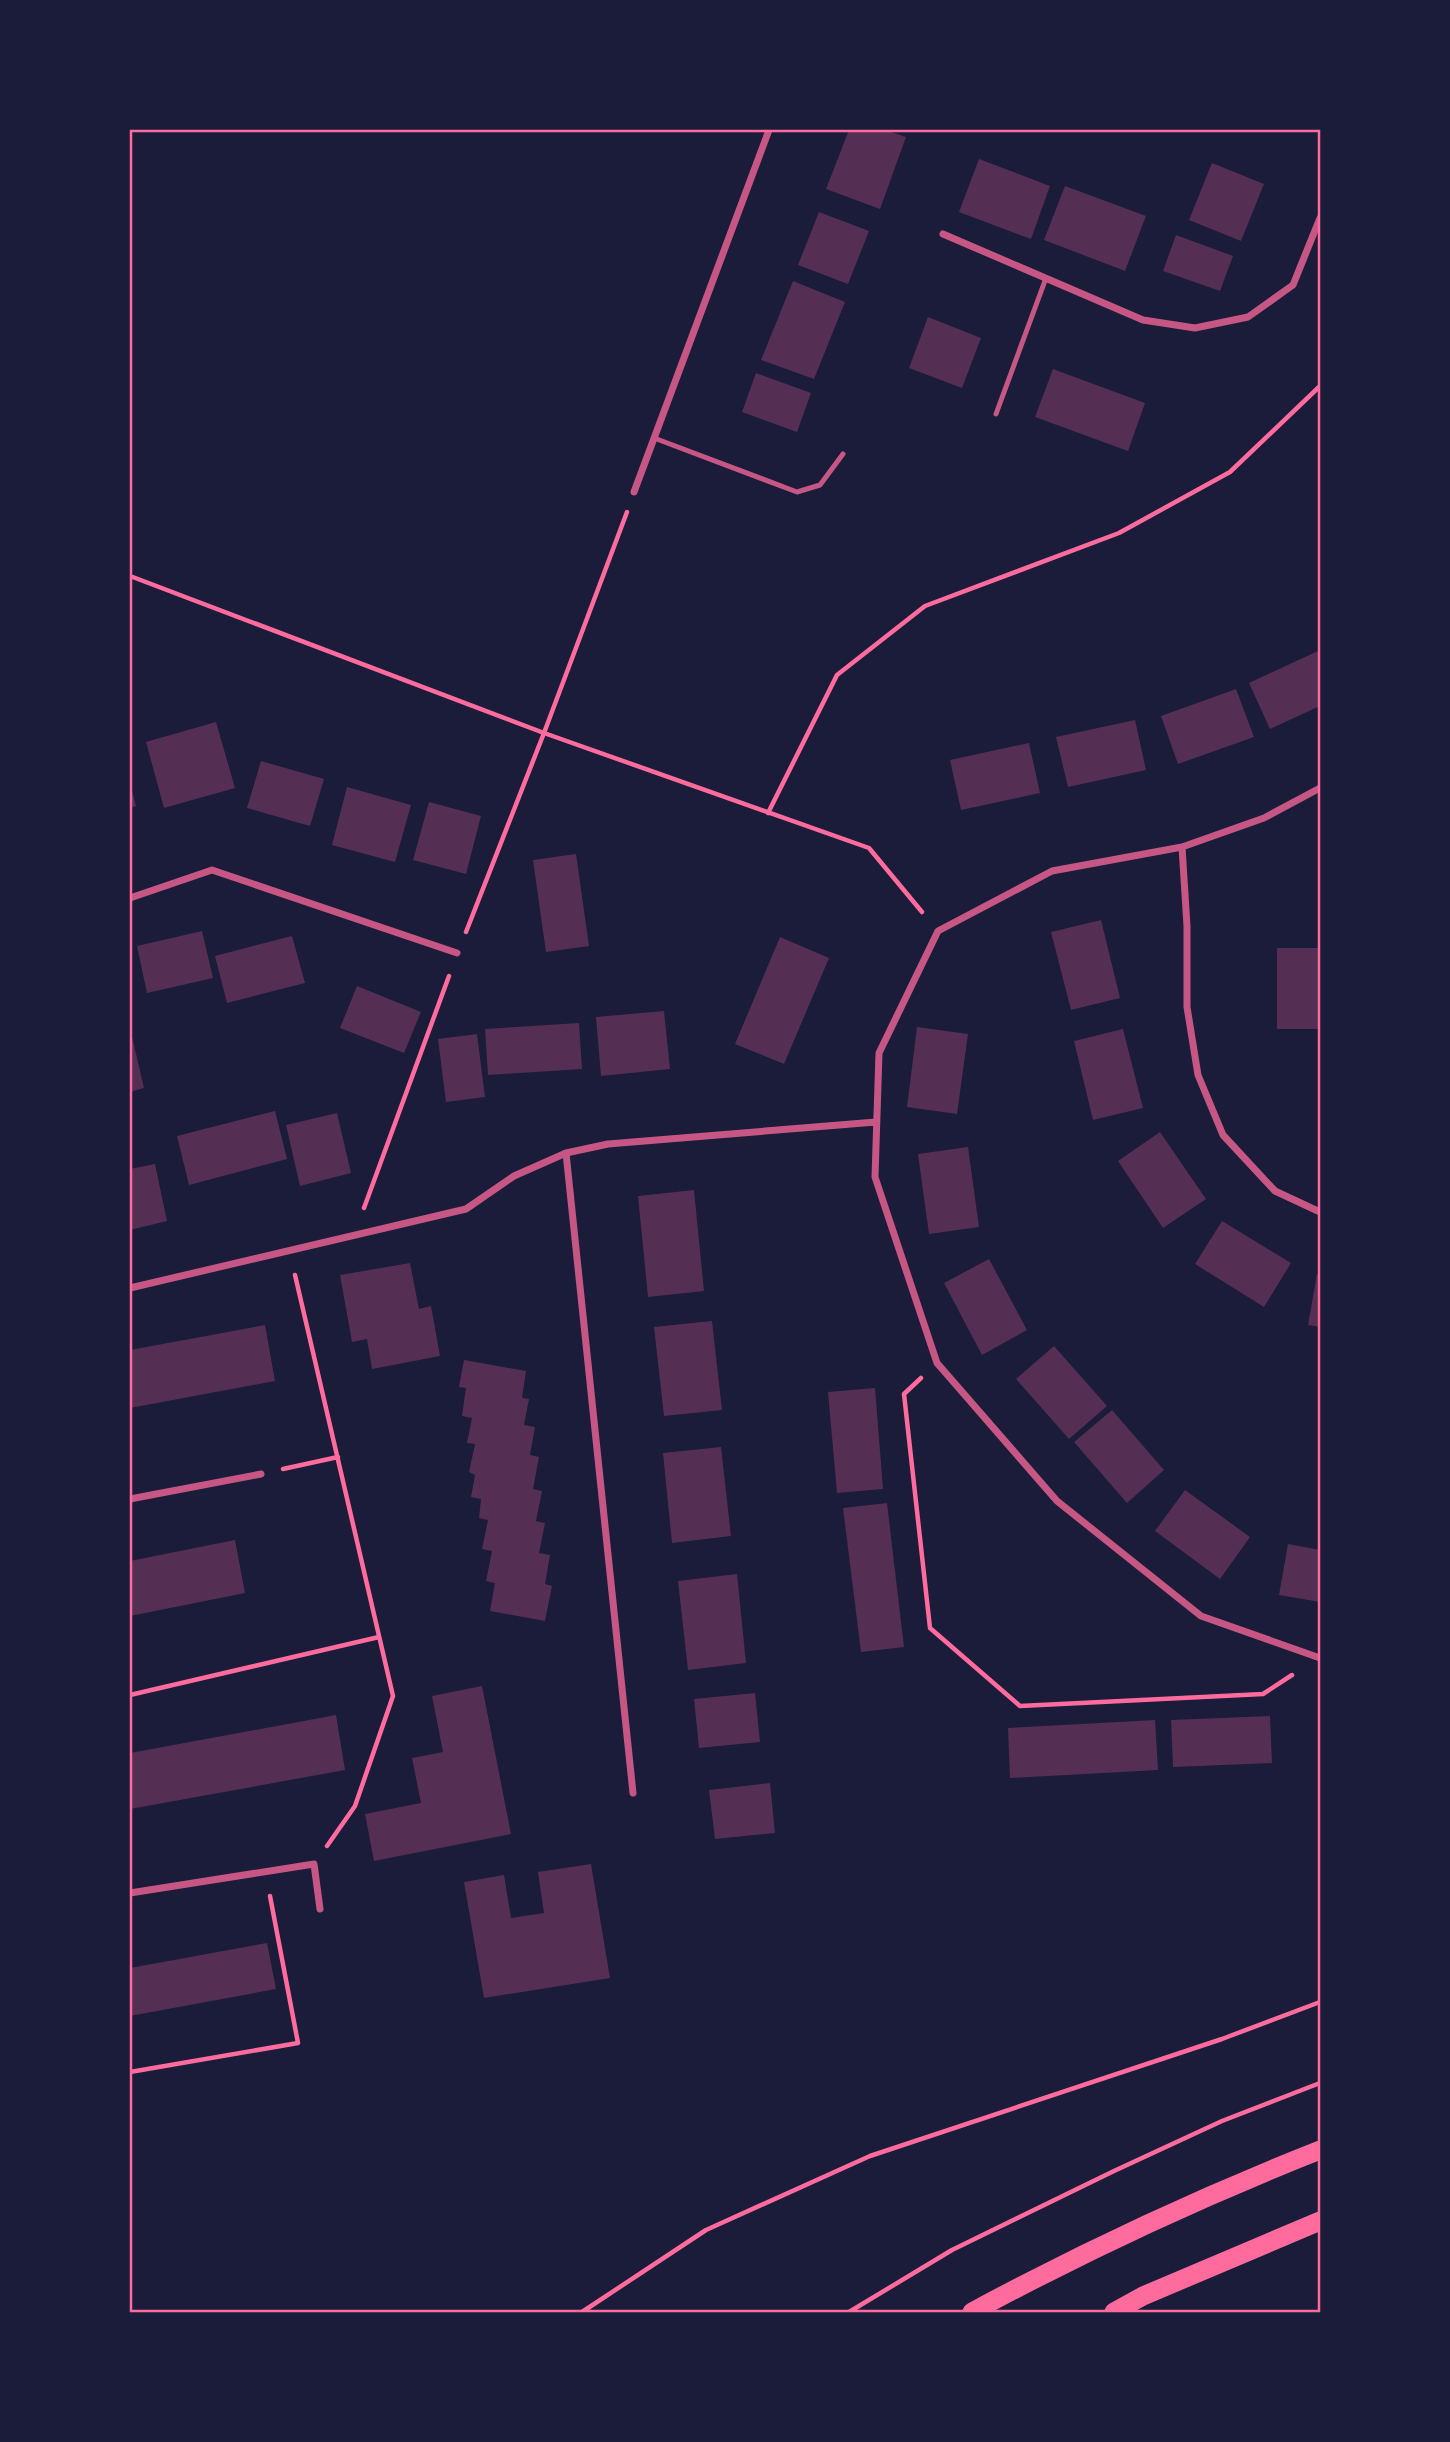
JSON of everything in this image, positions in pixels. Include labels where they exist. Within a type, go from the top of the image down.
[{"type":"highway","points":[[972,2312],[1088,2251],[1239,2182],[1321,2150]]},
{"type":"highway","points":[[1114,2312],[1143,2296],[1321,2221]]},
{"type":"street","points":[[634,492],[769,130]]},
{"type":"street","points":[[943,234],[1143,320],[1195,328],[1248,317],[1293,285],[1321,218]]},
{"type":"street","points":[[1319,1658],[1201,1616],[1056,1500],[937,1363],[875,1177],[879,1053],[938,931],[1052,871],[1182,847],[1264,818],[1321,788]]},
{"type":"street","points":[[1182,847],[1187,926],[1187,1007],[1198,1075],[1223,1135],[1275,1191],[1321,1212]]},
{"type":"street","points":[[130,898],[212,870],[457,953]]},
{"type":"street","points":[[130,1288],[466,1209],[514,1176],[566,1153],[608,1144],[876,1122]]},
{"type":"street","points":[[566,1153],[633,1793]]},
{"type":"street","points":[[130,1499],[261,1474]]},
{"type":"street","points":[[130,1893],[314,1864],[320,1909]]},
{"type":"lane","points":[[996,414],[1046,278]]},
{"type":"lane","points":[[654,438],[797,492],[820,485],[843,454]]},
{"type":"path","points":[[768,813],[837,675],[925,606],[1119,533],[1230,472],[1321,386]]},
{"type":"path","points":[[354,1234],[457,953],[544,733],[634,492]]},
{"type":"path","points":[[130,576],[544,733],[869,848],[938,931]]},
{"type":"path","points":[[290,1250],[393,1696],[355,1806],[314,1864]]},
{"type":"path","points":[[937,1363],[904,1394],[930,1628],[1020,1706],[1263,1694],[1319,1658]]},
{"type":"path","points":[[261,1474],[338,1457]]},
{"type":"path","points":[[130,1695],[379,1637]]},
{"type":"path","points":[[130,2072],[298,2043],[265,1871]]},
{"type":"path","points":[[582,2312],[706,2230],[870,2156],[1222,2039],[1321,2002]]},
{"type":"path","points":[[849,2312],[952,2250],[1064,2195],[1222,2121],[1321,2083]]},
{"type":"building","points":[[849,130],[885,130],[906,137],[880,209],[826,189]]},
{"type":"building","points":[[979,159],[1050,186],[1031,239],[959,212]]},
{"type":"building","points":[[1212,163],[1264,184],[1241,241],[1189,220]]},
{"type":"building","points":[[1065,186],[1146,216],[1125,271],[1044,240]]},
{"type":"building","points":[[819,212],[869,231],[848,284],[798,265]]},
{"type":"building","points":[[1176,235],[1233,256],[1220,291],[1163,271]]},
{"type":"building","points":[[793,281],[845,302],[814,379],[761,360]]},
{"type":"building","points":[[928,317],[981,338],[962,388],[909,368]]},
{"type":"building","points":[[1053,369],[1145,403],[1128,451],[1035,417]]},
{"type":"building","points":[[756,373],[811,393],[797,432],[742,412]]},
{"type":"building","points":[[1320,650],[1320,706],[1270,729],[1249,683]]},
{"type":"building","points":[[1236,689],[1254,737],[1178,764],[1161,716]]},
{"type":"building","points":[[1135,720],[1146,770],[1068,787],[1056,737]]},
{"type":"building","points":[[216,722],[235,788],[164,808],[146,742]]},
{"type":"building","points":[[1029,743],[1040,793],[961,810],[950,760]]},
{"type":"building","points":[[261,761],[324,779],[310,826],[247,808]]},
{"type":"building","points":[[130,784],[136,806],[130,808]]},
{"type":"building","points":[[347,787],[411,805],[395,862],[332,845]]},
{"type":"building","points":[[429,802],[481,816],[466,874],[413,860]]},
{"type":"building","points":[[576,854],[589,946],[546,952],[533,860]]},
{"type":"building","points":[[1101,920],[1120,998],[1071,1010],[1051,932]]},
{"type":"building","points":[[202,931],[213,978],[147,993],[137,946]]},
{"type":"building","points":[[292,936],[305,983],[227,1003],[215,956]]},
{"type":"building","points":[[780,937],[829,958],[784,1064],[735,1044]]},
{"type":"building","points":[[1277,948],[1320,948],[1320,1029],[1277,1029]]},
{"type":"building","points":[[357,986],[421,1012],[404,1053],[340,1028]]},
{"type":"building","points":[[664,1011],[670,1069],[601,1076],[596,1017]]},
{"type":"building","points":[[579,1023],[582,1069],[488,1075],[485,1029]]},
{"type":"building","points":[[917,1027],[968,1034],[957,1114],[907,1107]]},
{"type":"building","points":[[130,1028],[144,1088],[130,1092]]},
{"type":"building","points":[[1123,1029],[1143,1108],[1093,1120],[1074,1041]]},
{"type":"building","points":[[477,1034],[485,1097],[446,1102],[438,1039]]},
{"type":"building","points":[[275,1111],[287,1159],[189,1185],[177,1136]]},
{"type":"building","points":[[337,1113],[351,1173],[300,1186],[286,1125]]},
{"type":"building","points":[[1160,1132],[1206,1199],[1163,1228],[1118,1161]]},
{"type":"building","points":[[968,1147],[979,1227],[929,1234],[918,1154]]},
{"type":"building","points":[[155,1164],[167,1221],[130,1230],[130,1169]]},
{"type":"building","points":[[694,1190],[704,1291],[648,1297],[638,1196]]},
{"type":"building","points":[[1222,1221],[1291,1263],[1264,1307],[1195,1264]]},
{"type":"building","points":[[989,1259],[1027,1330],[982,1355],[944,1283]]},
{"type":"building","points":[[410,1263],[419,1309],[431,1306],[440,1356],[372,1369],[367,1339],[352,1342],[340,1275]]},
{"type":"building","points":[[1317,1274],[1320,1275],[1320,1327],[1308,1325]]},
{"type":"building","points":[[712,1321],[722,1410],[664,1416],[654,1327]]},
{"type":"building","points":[[265,1325],[275,1381],[130,1408],[130,1350]]},
{"type":"building","points":[[1054,1346],[1107,1406],[1069,1439],[1016,1379]]},
{"type":"building","points":[[464,1360],[526,1371],[522,1398],[529,1399],[524,1425],[535,1427],[530,1455],[539,1457],[533,1489],[542,1491],[536,1521],[545,1523],[539,1553],[550,1555],[545,1584],[552,1586],[545,1621],[490,1611],[495,1583],[486,1581],[492,1551],[482,1549],[488,1520],[479,1518],[481,1499],[471,1497],[475,1475],[469,1472],[475,1444],[467,1443],[472,1418],[462,1416],[466,1388],[459,1387]]},
{"type":"building","points":[[875,1388],[883,1489],[837,1493],[828,1392]]},
{"type":"building","points":[[1112,1410],[1164,1470],[1127,1503],[1074,1442]]},
{"type":"building","points":[[721,1447],[731,1536],[672,1543],[663,1453]]},
{"type":"building","points":[[1185,1490],[1250,1537],[1220,1579],[1155,1531]]},
{"type":"building","points":[[887,1503],[904,1647],[861,1652],[843,1508]]},
{"type":"building","points":[[235,1540],[245,1593],[130,1616],[130,1561]]},
{"type":"building","points":[[1288,1544],[1320,1550],[1320,1602],[1279,1595]]},
{"type":"building","points":[[737,1574],[746,1663],[688,1670],[678,1581]]},
{"type":"building","points":[[482,1686],[511,1834],[374,1861],[365,1814],[421,1803],[412,1758],[443,1752],[432,1696]]},
{"type":"building","points":[[755,1693],[760,1742],[699,1748],[694,1699]]},
{"type":"building","points":[[336,1715],[345,1770],[130,1809],[130,1753]]},
{"type":"building","points":[[1270,1716],[1272,1763],[1173,1767],[1171,1720]]},
{"type":"building","points":[[1155,1720],[1158,1770],[1010,1778],[1008,1728]]},
{"type":"building","points":[[770,1783],[775,1833],[715,1839],[709,1790]]},
{"type":"building","points":[[591,1864],[610,1978],[484,1998],[464,1882],[504,1875],[511,1918],[544,1913],[538,1872]]},
{"type":"building","points":[[267,1943],[276,1989],[130,2016],[130,1968]]}]
